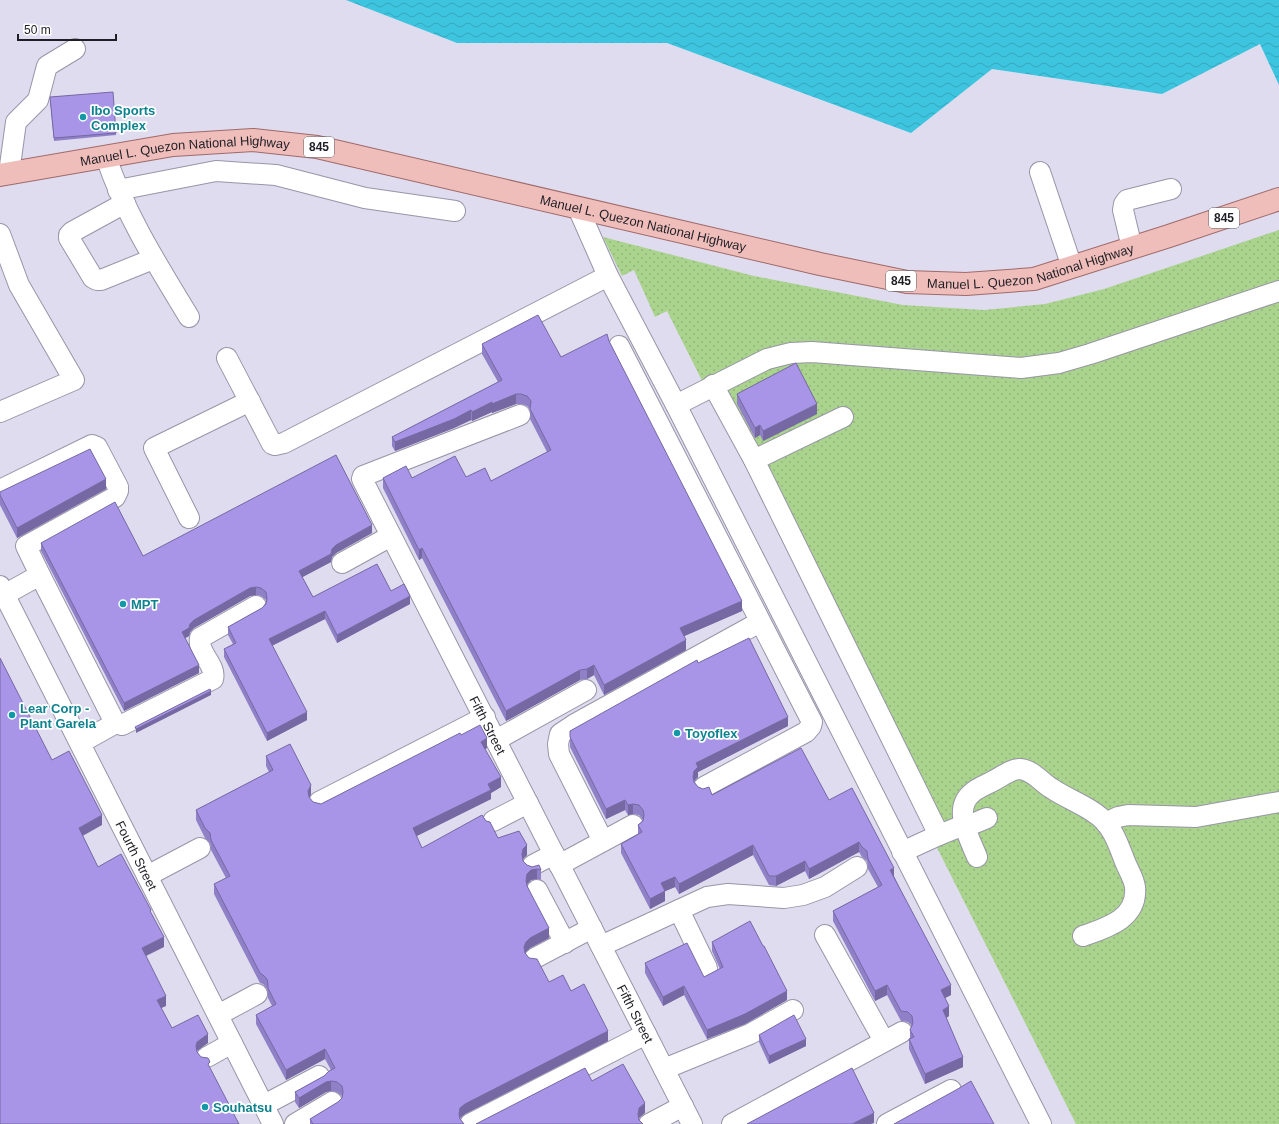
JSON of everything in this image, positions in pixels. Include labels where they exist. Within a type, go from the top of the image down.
[{"type":"main road","name":"Manuel L. Quezon National Highway","points":[[5,174],[181,145],[253,140],[317,147],[820,264],[907,282],[966,284],[1034,279],[1279,199]]},
{"type":"street","points":[[5,174],[16,122],[38,100],[47,66],[75,49]]},
{"type":"street","points":[[106,157],[113,179],[153,259],[189,317]]},
{"type":"street","points":[[153,259],[101,280],[97,280],[93,278],[69,238],[69,234],[122,197],[216,172],[276,175],[365,198],[455,210]]},
{"type":"street","points":[[1040,172],[1072,267]]},
{"type":"street","points":[[1132,248],[1123,210],[1124,204],[1127,200],[1171,189]]},
{"type":"street","points":[[578,208],[608,276],[676,405],[1041,1124]]},
{"type":"street","points":[[0,234],[19,285],[74,380],[0,412]]},
{"type":"street","points":[[227,358],[272,444],[275,445],[284,443],[608,276]]},
{"type":"street","points":[[676,405],[767,359],[791,353],[812,352],[1021,368],[1059,363],[1140,338],[1279,291]]},
{"type":"street","points":[[619,346],[810,719],[811,726],[806,732],[704,787]]},
{"type":"street","points":[[713,386],[754,460],[939,835]]},
{"type":"street","points":[[189,518],[154,448],[250,401]]},
{"type":"street","name":"Fifth Street","points":[[520,416],[363,476],[362,479],[692,1124]]},
{"type":"street","points":[[754,460],[843,417]]},
{"type":"street","points":[[0,490],[92,445],[97,446],[118,488],[118,491],[114,497],[26,546],[116,723],[122,725],[213,679],[214,673],[199,644],[200,638],[256,606]]},
{"type":"street","points":[[342,563],[392,536]]},
{"type":"street","points":[[2,590],[40,575]]},
{"type":"street","name":"Fourth Street","points":[[2,590],[273,1124]]},
{"type":"street","points":[[603,841],[560,754],[558,744],[560,734],[575,724],[760,622]]},
{"type":"street","points":[[496,740],[586,690]]},
{"type":"street","points":[[319,802],[484,717]]},
{"type":"street","points":[[80,743],[116,723]]},
{"type":"street","points":[[977,857],[964,825],[964,805],[966,799],[972,792],[1012,771],[1020,769],[1028,771],[1038,777],[1050,788],[1100,817],[1114,834],[1135,886],[1135,897],[1128,912],[1121,920],[1113,925],[1083,936]]},
{"type":"street","points":[[1106,823],[1118,817],[1128,815],[1196,817],[1279,802]]},
{"type":"street","points":[[493,821],[528,803]]},
{"type":"street","points":[[902,852],[939,835],[987,818]]},
{"type":"street","points":[[534,865],[557,859],[603,841],[633,825]]},
{"type":"street","points":[[147,876],[200,848]]},
{"type":"street","points":[[601,946],[706,897],[728,894],[784,898],[803,895],[825,887],[857,867]]},
{"type":"street","points":[[537,890],[564,943]]},
{"type":"street","points":[[679,910],[707,968]]},
{"type":"street","points":[[535,958],[592,928]]},
{"type":"street","points":[[825,935],[884,1041]]},
{"type":"street","points":[[218,1016],[257,994]]},
{"type":"street","points":[[664,1069],[750,1034],[793,1010]]},
{"type":"street","points":[[732,1124],[902,1032]]},
{"type":"street","points":[[470,1124],[646,1034]]},
{"type":"street","points":[[207,1057],[232,1043]]},
{"type":"street","points":[[264,1105],[319,1076]]},
{"type":"street","points":[[888,1124],[951,1090]]},
{"type":"street","points":[[295,1124],[332,1102]]},
{"type":"street","points":[[649,1124],[683,1106]]},
{"type":"green space","points":[[1279,230],[1279,1124],[1076,1124],[667,311],[655,317],[634,270],[622,276],[603,237],[754,276],[903,305],[984,310],[1045,304],[1104,289]]},
{"type":"water","points":[[346,0],[1279,0],[1279,85],[1260,44],[1162,94],[992,69],[911,133],[667,43],[457,43]]},
{"type":"building","name":"Ibo Sports Complex","points":[[113,92],[116,133],[54,138],[50,97]]},
{"type":"building","points":[[538,315],[561,357],[607,334],[609,341],[742,601],[680,628],[686,640],[604,685],[594,665],[587,669],[580,670],[506,711],[422,548],[419,550],[383,478],[406,466],[412,478],[455,456],[466,477],[485,468],[491,481],[551,450],[530,409],[531,401],[527,396],[521,394],[516,394],[492,404],[492,402],[472,412],[471,410],[454,419],[395,442],[392,437],[502,380],[482,344]]},
{"type":"building","points":[[796,363],[817,404],[763,431],[760,425],[755,428],[737,394]]},
{"type":"building","points":[[90,449],[106,479],[17,528],[0,495],[0,492]]},
{"type":"building","points":[[336,455],[372,525],[336,545],[332,549],[331,554],[299,571],[313,597],[377,564],[391,591],[404,584],[410,596],[337,635],[325,611],[269,639],[307,712],[267,733],[224,649],[236,643],[228,627],[262,608],[266,604],[266,592],[261,588],[250,588],[194,620],[190,624],[189,628],[182,632],[199,665],[124,703],[41,543],[115,502],[143,556]]},
{"type":"building","points":[[749,638],[788,717],[696,763],[698,767],[694,771],[694,782],[698,787],[703,789],[709,787],[712,795],[801,748],[829,800],[852,788],[894,868],[890,870],[951,985],[941,990],[949,1006],[943,1010],[963,1057],[925,1074],[909,1039],[914,1037],[910,1030],[913,1023],[912,1016],[908,1012],[901,1011],[887,985],[875,991],[833,911],[882,885],[868,859],[867,851],[859,842],[809,869],[805,861],[776,876],[769,876],[753,845],[679,884],[675,877],[661,883],[665,891],[650,899],[621,844],[642,832],[638,825],[643,821],[643,810],[639,805],[628,805],[625,800],[606,809],[570,737],[570,731],[697,660],[698,663]]},
{"type":"building","points":[[0,658],[52,760],[69,751],[102,815],[79,828],[98,867],[121,854],[151,910],[150,911],[164,937],[142,948],[166,996],[157,1000],[172,1028],[198,1015],[208,1034],[197,1042],[197,1052],[201,1057],[208,1058],[210,1062],[208,1064],[239,1124],[0,1124]]},
{"type":"building","points":[[210,689],[211,691],[136,729],[135,727]]},
{"type":"building","points":[[480,725],[487,738],[481,742],[501,777],[488,784],[491,790],[413,828],[422,848],[482,815],[486,821],[490,822],[498,838],[519,831],[527,845],[523,849],[523,861],[532,867],[539,865],[541,870],[531,870],[527,874],[526,880],[527,886],[549,928],[530,938],[526,942],[524,947],[525,953],[529,958],[537,959],[549,982],[563,975],[571,991],[584,984],[608,1031],[465,1104],[460,1108],[459,1114],[460,1119],[464,1124],[313,1124],[310,1119],[342,1098],[342,1086],[337,1082],[326,1082],[299,1098],[295,1092],[324,1076],[335,1068],[325,1049],[286,1070],[256,1015],[276,1004],[268,988],[267,979],[260,973],[214,884],[230,876],[211,840],[210,833],[205,828],[196,810],[273,770],[266,756],[290,744],[311,785],[308,791],[309,797],[313,802],[321,804],[460,733],[461,735]]},
{"type":"building","points":[[750,921],[787,991],[745,1014],[707,1030],[684,986],[663,997],[645,963],[687,943],[704,977],[723,967],[712,942]]},
{"type":"building","points":[[794,1015],[806,1039],[769,1056],[759,1035]]},
{"type":"building","points":[[623,1064],[645,1103],[639,1108],[638,1114],[639,1120],[643,1124],[476,1124],[585,1068],[592,1081]]},
{"type":"building","points":[[852,1068],[874,1113],[852,1124],[747,1124]]},
{"type":"building","points":[[971,1081],[994,1124],[894,1124],[956,1090]]},
{"type":"place","name":"Ibo Sports Complex","points":[[83,117]]},
{"type":"place","name":"MPT","points":[[123,604]]},
{"type":"place","name":"Lear Corp - Plant Garela","points":[[12,715]]},
{"type":"place","name":"Toyoflex","points":[[677,733]]},
{"type":"place","name":"Souhatsu","points":[[205,1107]]}]
